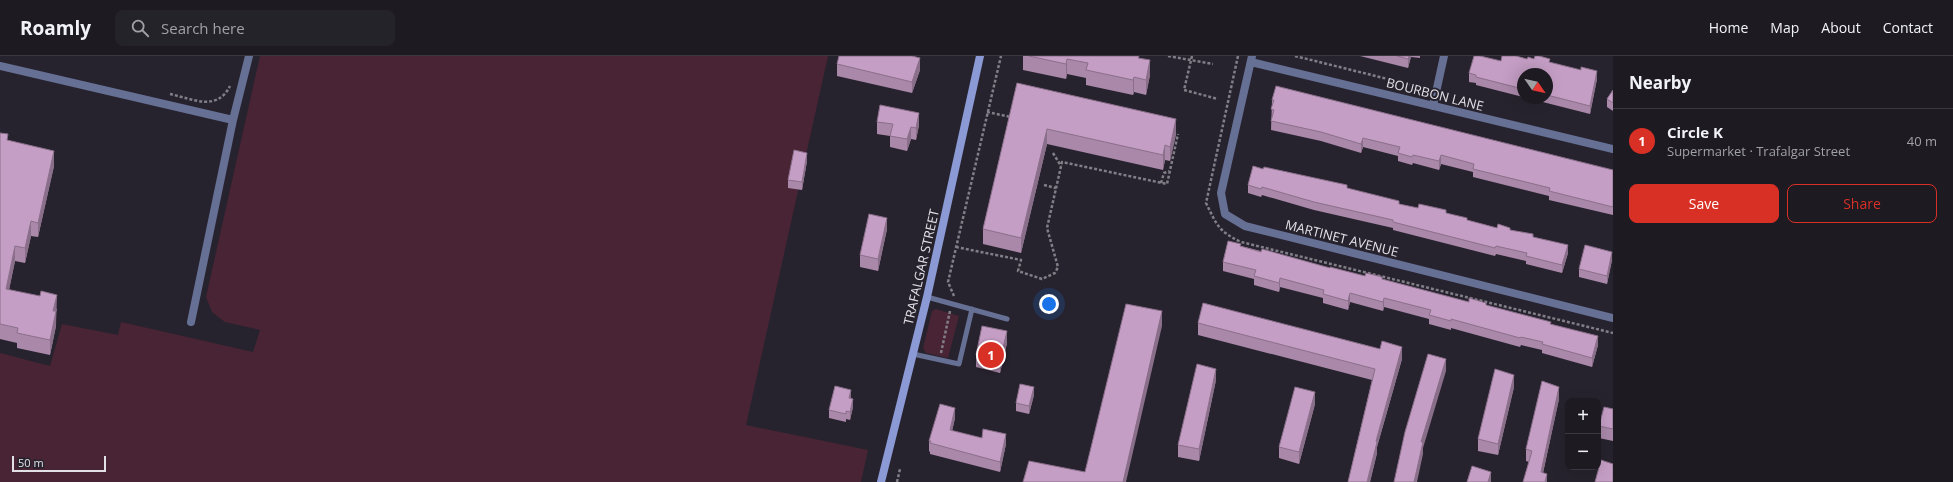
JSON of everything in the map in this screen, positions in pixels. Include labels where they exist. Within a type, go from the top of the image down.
[{"type":"main road","name":"TRAFALGAR STREET","points":[[881,482],[927,297],[980,56]]},
{"type":"street","points":[[191,322],[233,120],[249,56]]},
{"type":"street","points":[[1433,106],[1444,56]]},
{"type":"street","name":"BOURBON LANE","points":[[1252,59],[1433,106],[1613,149]]},
{"type":"street","name":"MARTINET AVENUE","points":[[1252,59],[1221,193],[1225,214],[1245,226],[1613,318]]},
{"type":"street","points":[[0,66],[233,120]]},
{"type":"lane","points":[[927,297],[1007,319]]},
{"type":"lane","points":[[913,354],[959,364],[972,309]]},
{"type":"path","points":[[939,360],[954,295],[948,282],[1001,56]]},
{"type":"path","points":[[1168,56],[1213,64]]},
{"type":"path","points":[[1192,56],[1184,90],[1218,99]]},
{"type":"path","points":[[1238,56],[1206,204],[1215,223],[1224,234],[1241,242],[1613,333]]},
{"type":"path","points":[[1295,56],[1430,90]]},
{"type":"path","points":[[164,92],[209,102],[219,100],[226,95],[231,84]]},
{"type":"path","points":[[987,112],[1011,117]]},
{"type":"path","points":[[956,247],[1021,260],[1018,271],[1042,279],[1055,273],[1058,267],[1047,228],[1062,162],[1167,184],[1178,134]]},
{"type":"path","points":[[1053,153],[1061,166]]},
{"type":"path","points":[[1162,183],[1164,173],[1170,171]]},
{"type":"path","points":[[1044,185],[1056,188]]},
{"type":"path","points":[[897,482],[900,470]]},
{"type":"shaded area","points":[[260,56],[828,56],[746,425],[868,450],[861,482],[0,482],[0,353],[50,366],[62,324],[118,335],[121,322],[253,352],[260,330],[225,322],[212,312],[206,297]]},
{"type":"shaded area","points":[[936,309],[959,316],[948,358],[926,353],[923,348],[932,311]]},
{"type":"building","points":[[839,56],[912,56],[920,58],[912,82],[837,64]]},
{"type":"building","points":[[1029,56],[1139,56],[1138,58],[1150,60],[1146,80],[1134,77],[1133,80],[1086,70],[1088,63],[1067,59],[1066,64]]},
{"type":"building","points":[[1397,56],[1409,56],[1408,59]]},
{"type":"building","points":[[1474,56],[1501,61],[1502,56],[1516,56],[1527,59],[1528,57],[1534,59],[1535,56],[1539,56],[1550,59],[1549,62],[1581,70],[1581,67],[1597,71],[1590,106],[1553,97],[1553,68],[1517,68],[1517,87],[1476,77],[1476,75],[1469,73]]},
{"type":"building","points":[[1017,83],[1176,119],[1170,147],[1165,145],[1163,155],[1047,129],[1021,238],[983,229]]},
{"type":"building","points":[[1276,86],[1613,170],[1613,207],[1549,191],[1550,188],[1473,169],[1474,164],[1441,155],[1439,161],[1413,155],[1412,157],[1398,153],[1400,147],[1363,138],[1361,144],[1321,132],[1271,121],[1274,110],[1271,109],[1274,100],[1272,100]]},
{"type":"building","points":[[1613,90],[1613,103],[1607,99]]},
{"type":"building","points":[[880,105],[919,113],[916,128],[911,127],[907,139],[890,136],[893,124],[877,122]]},
{"type":"building","points":[[0,133],[8,134],[7,140],[54,151],[38,223],[31,221],[25,248],[15,246],[6,289],[40,296],[41,291],[57,295],[53,311],[56,311],[50,340],[17,333],[18,328],[0,324]]},
{"type":"building","points":[[794,150],[807,153],[802,182],[788,180]]},
{"type":"building","points":[[1253,166],[1347,185],[1347,188],[1399,201],[1399,204],[1418,208],[1419,204],[1446,210],[1446,213],[1467,218],[1467,220],[1497,228],[1498,224],[1510,228],[1510,230],[1533,234],[1533,237],[1568,245],[1562,265],[1526,256],[1527,253],[1496,246],[1495,248],[1393,222],[1393,220],[1314,202],[1262,187],[1261,189],[1248,185]]},
{"type":"building","points":[[869,214],[887,218],[878,259],[860,255]]},
{"type":"building","points":[[1228,241],[1241,244],[1240,246],[1261,252],[1262,249],[1330,268],[1365,276],[1366,273],[1382,277],[1382,279],[1469,302],[1469,298],[1486,303],[1486,305],[1551,322],[1550,324],[1598,336],[1592,358],[1542,344],[1543,342],[1520,338],[1451,319],[1451,321],[1429,315],[1431,310],[1384,298],[1383,302],[1350,293],[1348,301],[1323,294],[1324,290],[1280,278],[1279,283],[1254,276],[1256,270],[1223,262]]},
{"type":"building","points":[[1585,245],[1612,252],[1607,276],[1579,269]]},
{"type":"building","points":[[1203,303],[1380,349],[1382,341],[1402,347],[1376,441],[1367,482],[1348,482],[1375,369],[1198,323]]},
{"type":"building","points":[[1126,304],[1162,311],[1123,482],[1023,482],[1029,461],[1085,472]]},
{"type":"building","points":[[982,326],[1007,331],[1000,361],[976,355]]},
{"type":"building","points":[[1428,354],[1446,359],[1421,442],[1423,442],[1414,482],[1394,482],[1405,432]]},
{"type":"building","points":[[1197,364],[1216,369],[1199,449],[1178,445]]},
{"type":"building","points":[[1495,369],[1514,375],[1498,444],[1478,439]]},
{"type":"building","points":[[1542,381],[1559,387],[1541,472],[1547,474],[1545,482],[1523,482],[1532,451],[1526,449]]},
{"type":"building","points":[[1020,384],[1034,387],[1029,406],[1016,403]]},
{"type":"building","points":[[835,386],[851,390],[849,398],[853,399],[850,412],[846,411],[846,414],[829,410]]},
{"type":"building","points":[[1295,387],[1315,392],[1299,452],[1279,447]]},
{"type":"building","points":[[940,404],[955,408],[950,430],[982,438],[983,429],[1006,434],[1000,462],[930,443],[931,441],[929,441]]},
{"type":"building","points":[[1604,407],[1613,409],[1613,429],[1601,426],[1601,418]]},
{"type":"building","points":[[1601,460],[1613,464],[1613,482],[1595,482],[1598,470],[1601,470]]},
{"type":"building","points":[[1472,466],[1491,472],[1488,482],[1467,482]]},
{"type":"place","name":"Circle K","points":[[991,355]]}]
